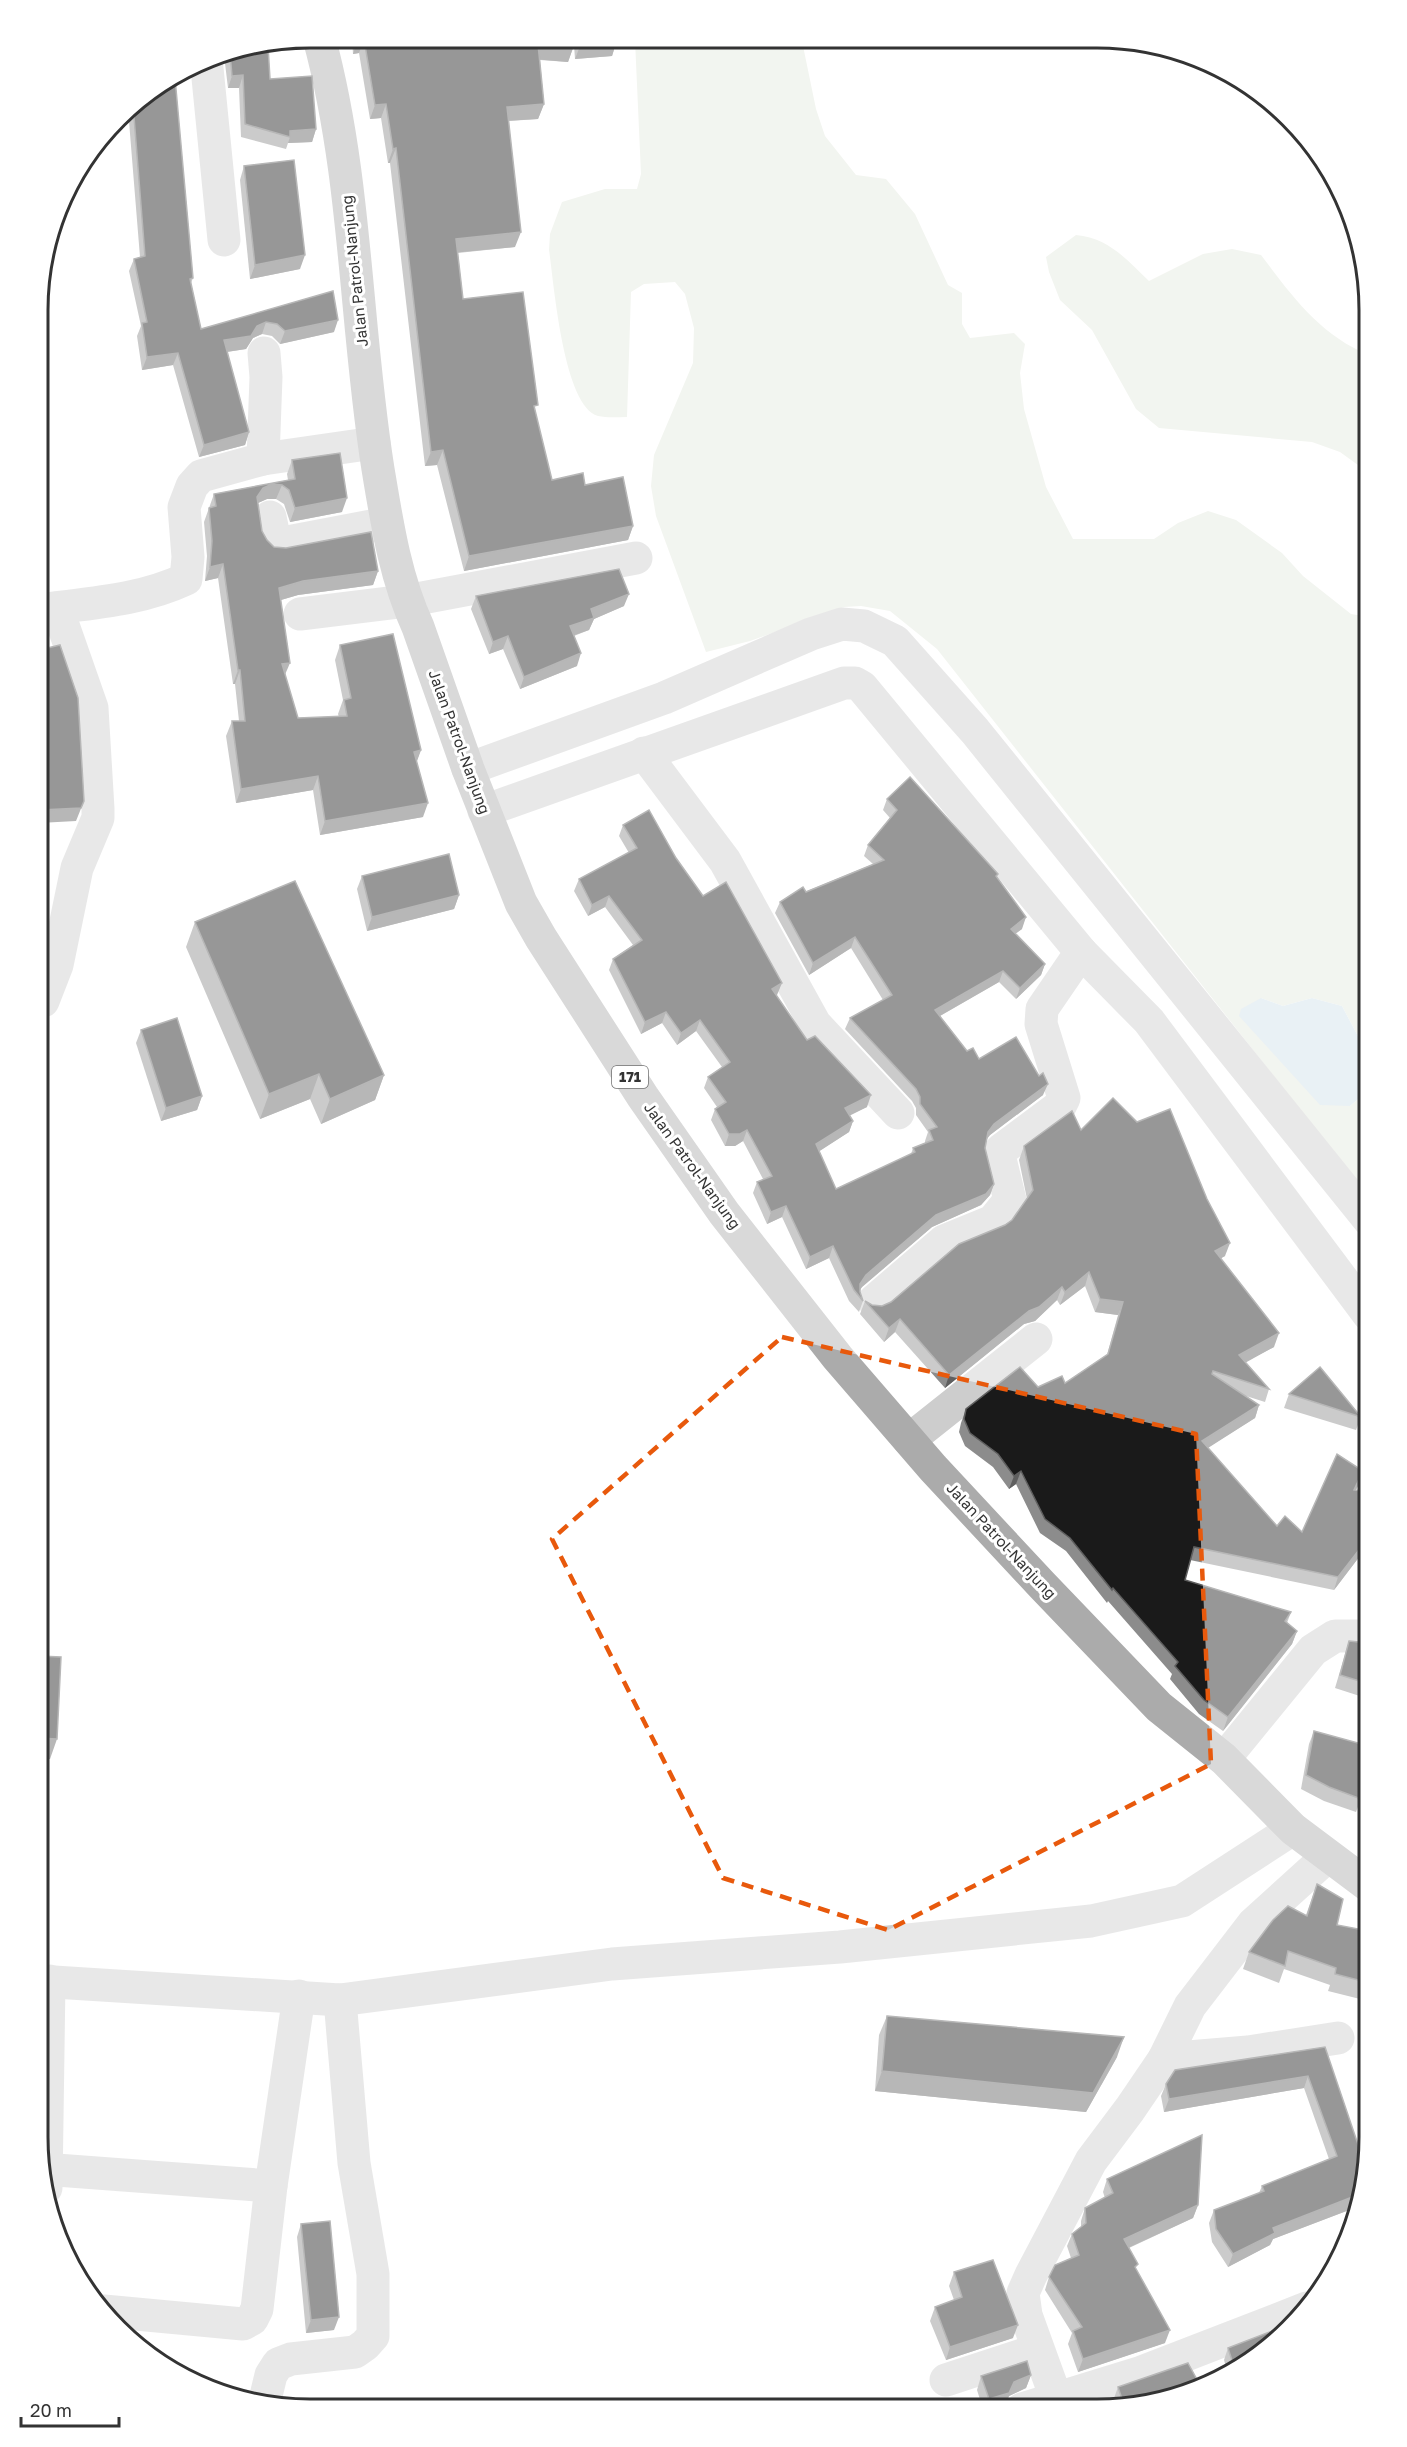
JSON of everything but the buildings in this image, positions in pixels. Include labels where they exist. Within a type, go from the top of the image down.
[{"type":"main road","name":"Jalan Patrol-Nanjung","points":[[322,48],[331,81],[341,149],[374,443],[387,522],[406,601],[418,627],[468,769],[521,903],[643,1097],[724,1213],[838,1358],[909,1440],[1042,1585],[1159,1707],[1224,1759],[1293,1829],[1359,1879]]},
{"type":"street","points":[[207,69],[224,240]]},
{"type":"street","points":[[263,459],[267,377],[264,352]]},
{"type":"street","points":[[48,988],[57,965],[77,868],[98,818],[98,809],[92,708],[48,609],[138,597],[161,591],[186,579],[188,557],[184,507],[192,486],[201,476],[263,459],[374,443]]},
{"type":"street","points":[[270,517],[275,541],[278,544],[387,522]]},
{"type":"street","points":[[300,614],[406,601],[636,558]]},
{"type":"street","points":[[468,769],[664,698],[811,634],[842,624],[864,626],[895,641],[975,731],[1359,1208]]},
{"type":"street","points":[[484,811],[844,683],[855,683],[862,687],[1081,952],[1149,1021],[1359,1302]]},
{"type":"street","points":[[644,753],[725,861],[815,1024],[898,1113]]},
{"type":"street","points":[[874,1301],[944,1241],[993,1221],[1010,1200],[999,1155],[1001,1150],[1060,1106],[1064,1098],[1041,1024],[1042,1010],[1081,952]]},
{"type":"street","points":[[909,1440],[1036,1339]]},
{"type":"street","points":[[1224,1759],[1313,1650],[1335,1636],[1359,1636]]},
{"type":"street","points":[[48,1981],[340,2000],[612,1964],[840,1947],[1091,1921],[1182,1901],[1293,1829]]},
{"type":"street","points":[[1056,2399],[1026,2315],[1023,2294],[1030,2275],[1091,2161],[1164,2059],[1190,2006],[1253,1924],[1328,1856]]},
{"type":"street","points":[[121,2318],[243,2325],[252,2319],[258,2309],[271,2186],[299,1996]]},
{"type":"street","points":[[266,2395],[271,2375],[278,2364],[291,2359],[355,2352],[365,2346],[373,2336],[373,2274],[354,2163],[340,2000]]},
{"type":"street","points":[[1164,2059],[1248,2052],[1338,2038]]},
{"type":"street","points":[[51,2175],[271,2186]]},
{"type":"street","points":[[1088,2399],[1106,2396],[1142,2372],[1289,2315]]},
{"type":"street","points":[[946,2380],[1037,2349]]},
{"type":"highlighted area","points":[[782,1337],[1196,1434],[1211,1764],[888,1930],[723,1878],[552,1539]]},
{"type":"shaded area","points":[[635,48],[803,48],[816,109],[825,136],[856,175],[886,179],[915,214],[948,285],[962,293],[962,324],[970,338],[1014,333],[1025,344],[1020,373],[1024,409],[1046,487],[1073,539],[1154,539],[1178,523],[1208,511],[1236,520],[1282,553],[1303,576],[1351,614],[1359,615],[1359,1038],[1342,1006],[1312,998],[1283,1006],[1261,998],[1350,1106],[1359,1098],[1359,1184],[937,649],[890,611],[861,606],[844,607],[750,641],[706,652],[656,516],[651,486],[654,455],[693,363],[694,328],[685,294],[675,282],[644,284],[631,292],[627,417],[598,416],[586,407],[576,390],[568,368],[557,314],[549,250],[550,234],[562,202],[605,189],[637,189],[641,174]]},
{"type":"shaded area","points":[[1076,235],[1088,237],[1117,251],[1149,281],[1203,254],[1232,249],[1261,255],[1308,313],[1336,337],[1359,350],[1359,466],[1340,452],[1312,442],[1159,428],[1136,409],[1092,330],[1060,300],[1046,257]]},
{"type":"shaded area","points":[[1261,998],[1283,1006],[1312,998],[1342,1006],[1359,1038],[1359,1098],[1350,1106],[1320,1105],[1239,1016],[1241,1009]]}]
